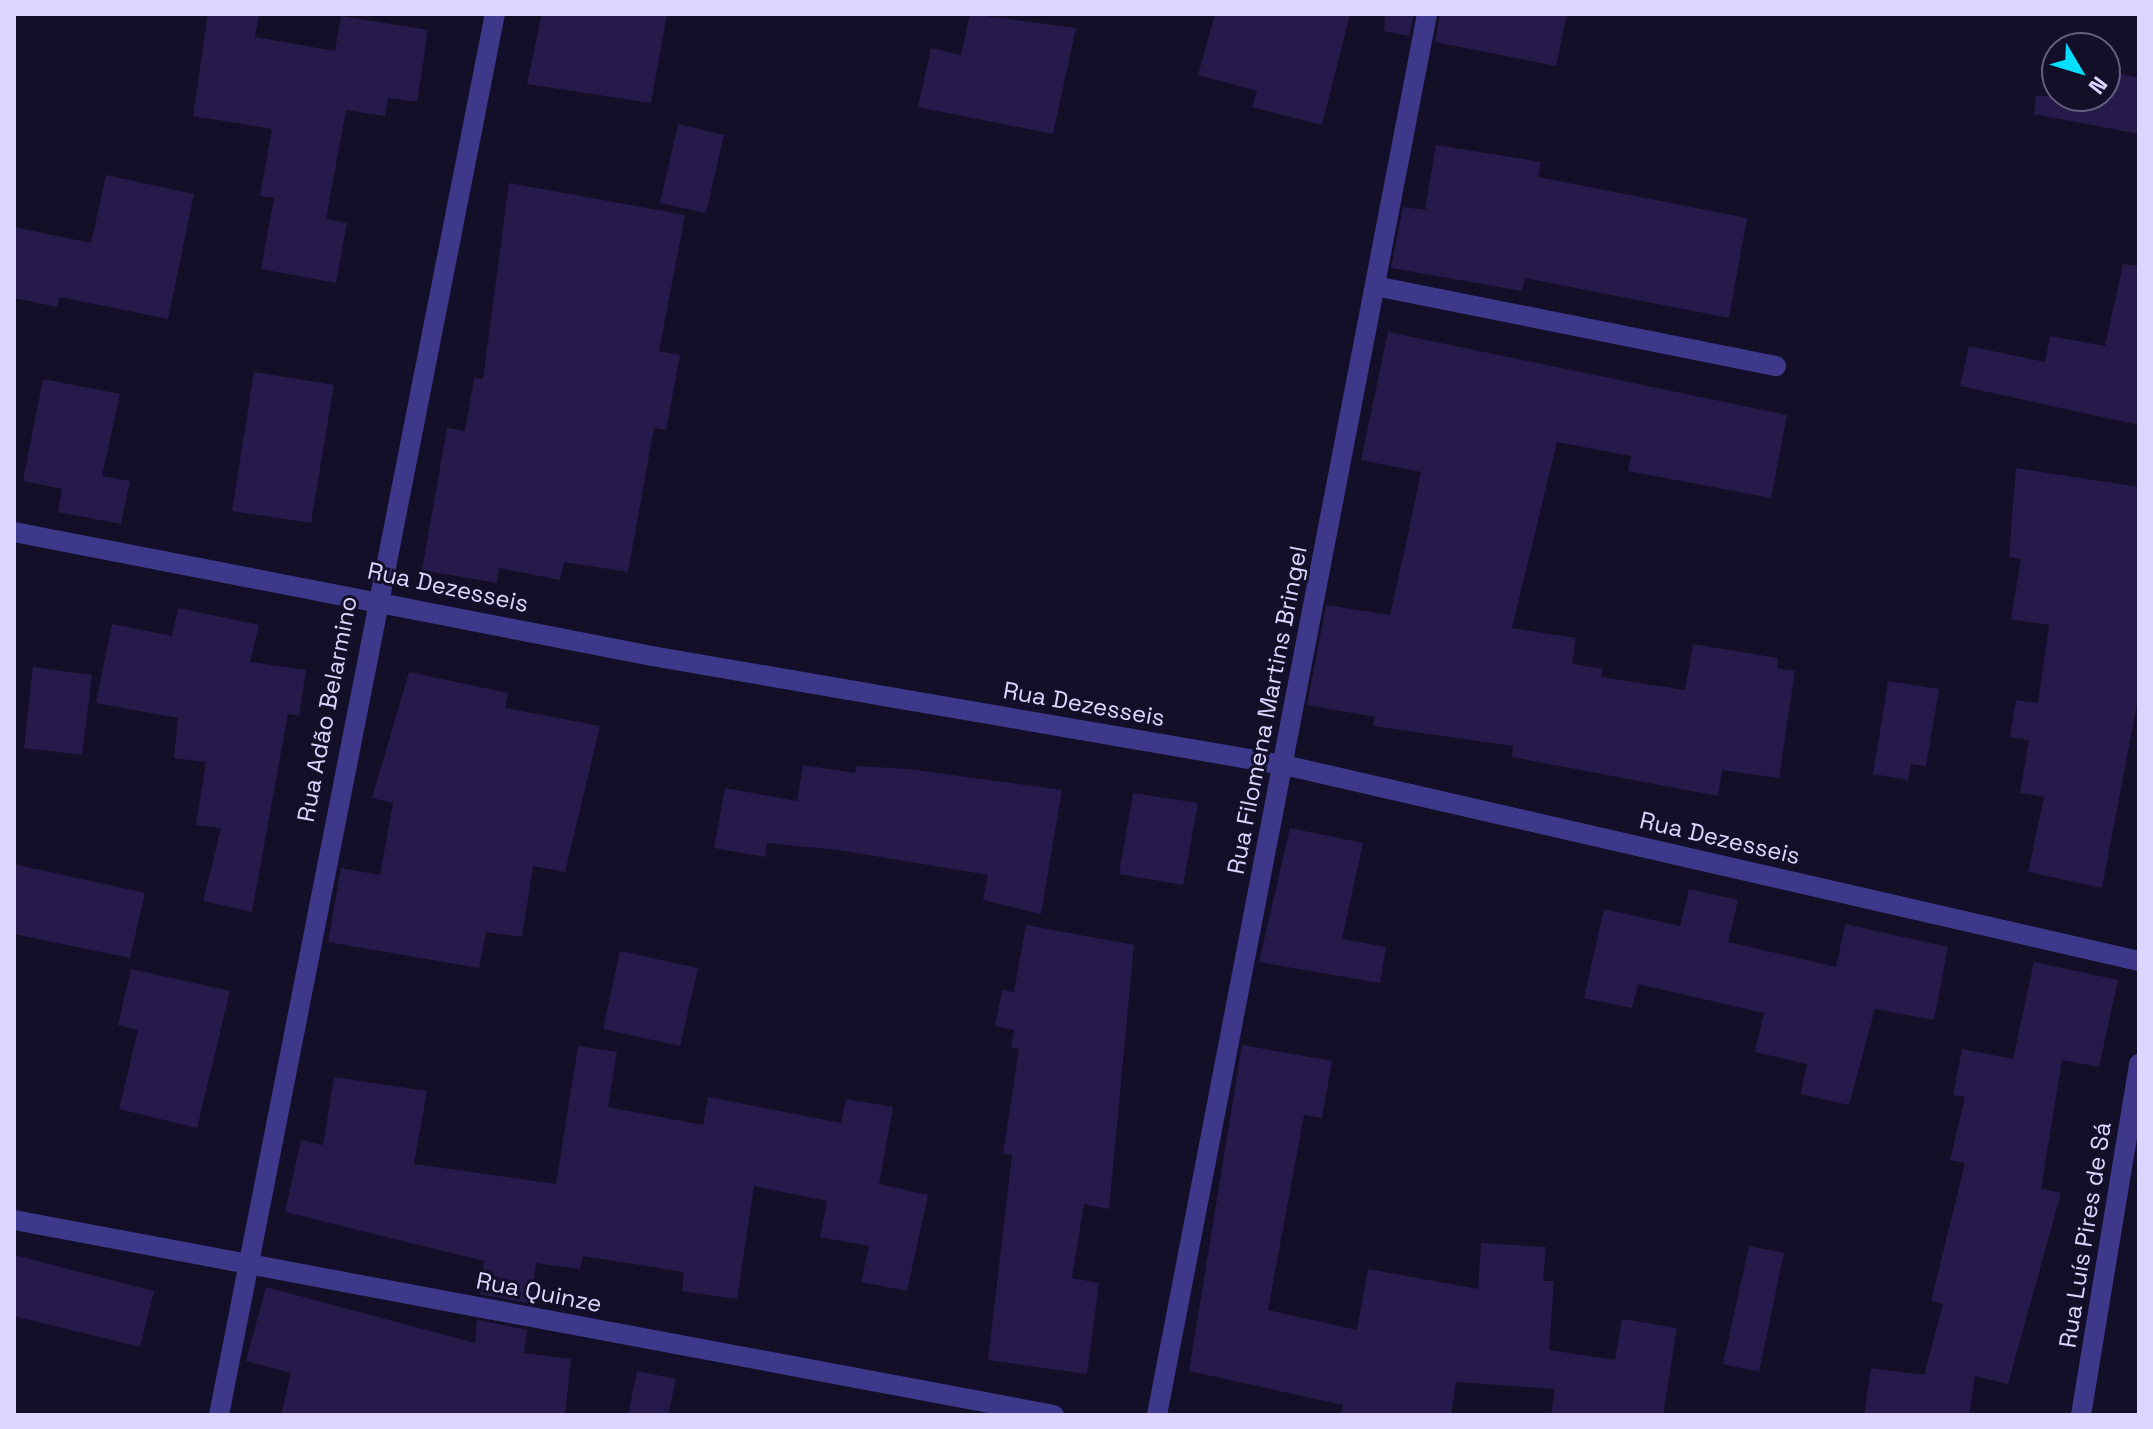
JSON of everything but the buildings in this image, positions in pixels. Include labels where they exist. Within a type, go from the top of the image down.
[{"type":"street","name":"Rua Adão Belarmino","points":[[219,1415],[375,598],[495,14]]},
{"type":"street","name":"Rua Filomena Martins Bringel","points":[[1157,1415],[1427,14]]},
{"type":"street","points":[[1375,286],[1776,366]]},
{"type":"street","name":"Rua Dezesseis","points":[[14,532],[375,598],[652,656],[1284,765],[2139,961]]},
{"type":"street","name":"Rua Luís Pires de Sá","points":[[2081,1415],[2139,1064]]},
{"type":"street","name":"Rua Quinze","points":[[14,1220],[1054,1415]]}]
